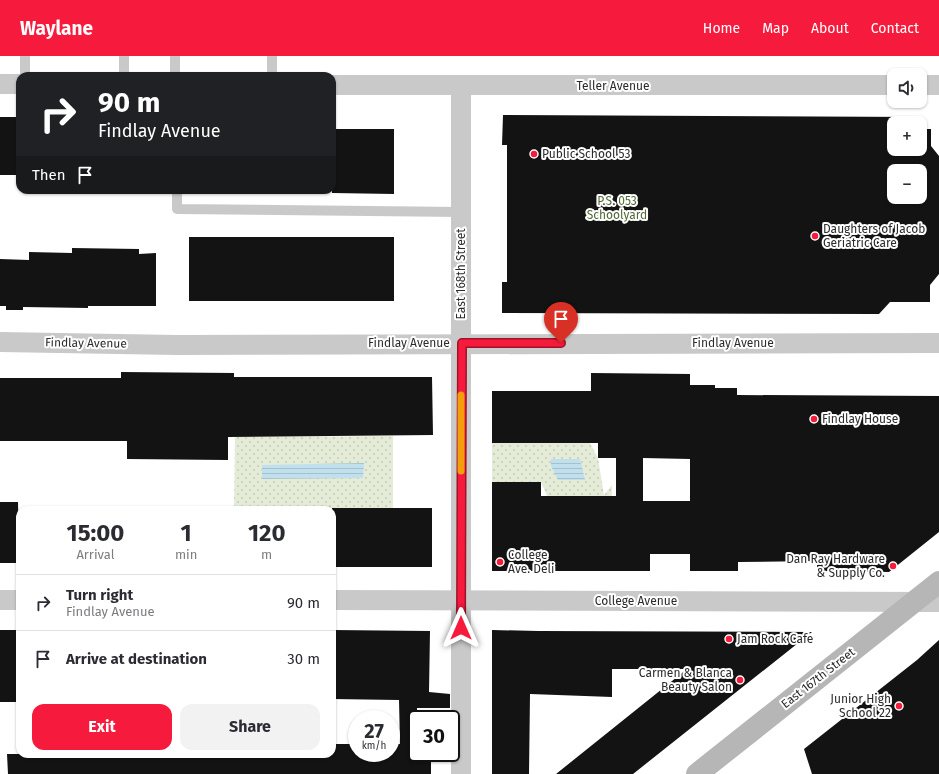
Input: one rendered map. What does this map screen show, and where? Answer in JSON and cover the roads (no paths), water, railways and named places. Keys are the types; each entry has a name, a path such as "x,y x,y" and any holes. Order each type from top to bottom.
{"street":[{"path":"0,84 16,84"},
{"name":"Teller Avenue","path":"336,85 887,86"},
{"name":"East 168th Street","path":"461,85 461,774"},
{"path":"927,86 939,86"},
{"name":"Findlay Avenue","path":"0,342 177,345 462,343 939,344"},
{"name":"East 167th Street","path":"697,774 939,582"},
{"path":"0,600 16,600"},
{"name":"College Avenue","path":"336,600 939,602"}],"lane":[{"path":"25,56 25,72"},
{"path":"124,56 124,72"},
{"path":"175,56 175,72"},
{"path":"272,56 272,72"},
{"path":"177,194 176,209 461,212"}],"water":[{"path":"551,459 580,459 585,480 558,480 551,466"},
{"path":"364,463 363,478 262,479 262,465"}],"place":[{"name":"Public School 53","path":"534,154"},
{"name":"Daughters of Jacob Geriatric Care","path":"815,236"},
{"name":"Findlay House","path":"814,419"},
{"name":"College Ave. Deli","path":"500,562"},
{"name":"Dan Ray Hardware & Supply Co.","path":"893,566"},
{"name":"Jam Rock Cafe","path":"729,639"},
{"name":"Carmen & Blanca Beauty Salon","path":"740,680"},
{"name":"Junior High School 22","path":"899,706"}],"park label":[{"name":"P.S. 053 Schoolyard","path":"617,208"}]}
